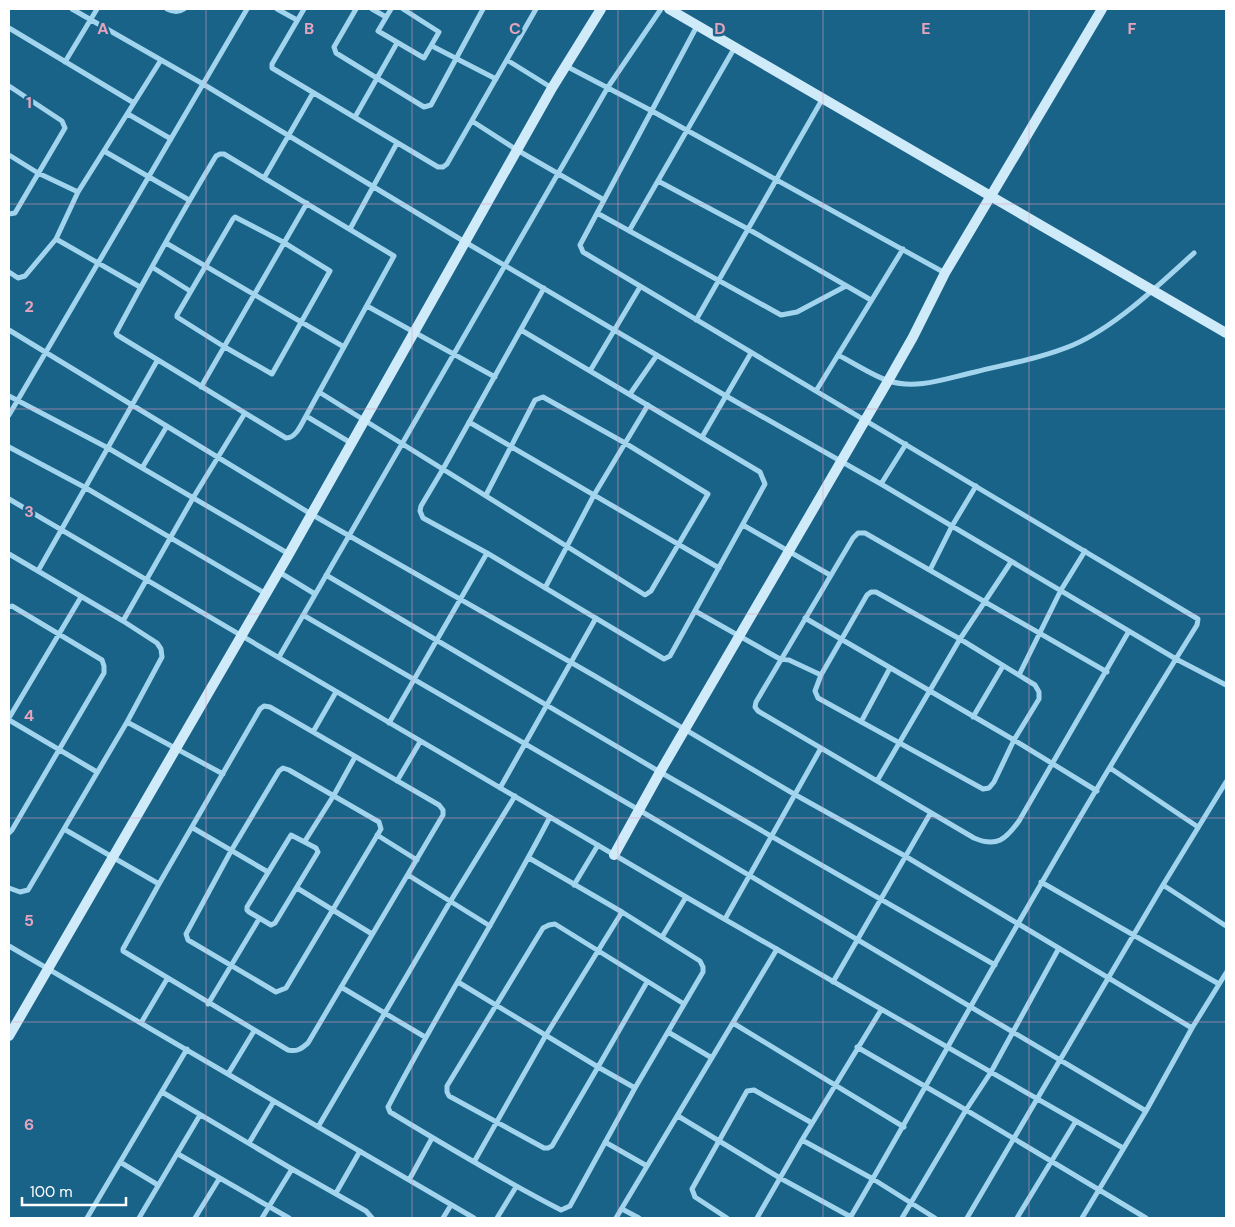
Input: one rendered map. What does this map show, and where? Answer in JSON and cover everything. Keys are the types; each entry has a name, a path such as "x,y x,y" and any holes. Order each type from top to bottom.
{"street":[{"path":"72,9 203,84 656,355 881,484 1176,659 1226,685"},
{"path":"65,62 97,9"},
{"path":"168,9 173,12 184,9"},
{"path":"9,415 247,9"},
{"path":"276,9 297,20"},
{"path":"304,9 272,64 272,68 438,167 443,167 447,164 536,9"},
{"path":"356,9 334,47 336,53 424,107 431,105 483,9"},
{"path":"372,9 386,17"},
{"path":"392,9 378,31 422,58 425,57 439,34 438,31 403,9"},
{"path":"413,15 417,9"},
{"path":"9,1036 266,594 552,88 601,9"},
{"path":"279,657 608,87 661,9"},
{"path":"669,9 1226,332"},
{"path":"614,855 660,772 888,381 913,337 945,273 1102,9"},
{"path":"678,1116 780,1178 850,1217 904,1127 1042,882 1197,625 1198,619 640,287 580,249 580,244 698,26"},
{"path":"9,29 134,104"},
{"path":"355,117 397,43"},
{"path":"432,46 496,79"},
{"path":"629,231 734,47"},
{"path":"9,272 18,278 25,276 56,239 78,192 161,60"},
{"path":"507,60 552,88"},
{"path":"565,66 652,110 945,273"},
{"path":"9,86 64,123 65,128 15,213 9,214"},
{"path":"264,178 313,93"},
{"path":"696,320 823,98"},
{"path":"128,114 171,139"},
{"path":"472,121 517,150 604,200"},
{"path":"350,229 398,143"},
{"path":"104,151 189,200"},
{"path":"224,154 394,256 306,416 293,437 289,439 157,361 116,333 189,200 216,156 224,154"},
{"path":"9,155 38,173 78,192"},
{"path":"658,181 748,229 871,300"},
{"path":"201,387 307,203"},
{"path":"597,213 781,315 797,312 846,286"},
{"path":"235,217 283,242 330,271 272,374 178,319 177,315 205,265 232,218 235,217"},
{"path":"56,239 140,287"},
{"path":"166,243 344,347"},
{"path":"816,391 903,249"},
{"path":"838,355 888,381 908,384 928,383 1024,361 1074,345 1104,327 1153,290 1194,253"},
{"path":"152,267 190,291"},
{"path":"590,371 640,287"},
{"path":"522,330 760,472 763,477 765,484 743,525 670,656 664,659 487,553 423,518 420,511 421,506 544,288"},
{"path":"367,306 495,377"},
{"path":"9,330 311,514 570,662 794,794 905,856 1192,1028"},
{"path":"702,437 751,353"},
{"path":"630,394 656,355"},
{"path":"38,571 62,532 157,361"},
{"path":"319,392 645,595 651,591 708,494 625,443 543,397 535,400 486,495"},
{"path":"9,396 108,448 288,554"},
{"path":"545,588 594,495 648,405"},
{"path":"123,621 217,456 245,413"},
{"path":"306,416 351,444"},
{"path":"469,422 719,568"},
{"path":"142,468 167,426"},
{"path":"881,484 906,444"},
{"path":"9,447 86,488 266,594"},
{"path":"930,570 952,526 976,486"},
{"path":"9,500 686,897 1123,1148"},
{"path":"743,525 830,574"},
{"path":"1107,672 865,532 858,533 853,538 830,574 756,702 755,707 758,711 930,814 979,840 998,842 1019,821 1107,672 1129,631"},
{"path":"1019,675 1061,590 1085,551"},
{"path":"389,723 459,598 487,553"},
{"path":"9,554 157,643 161,649 162,657 127,722 28,890 20,892 9,888"},
{"path":"877,781 960,638 1010,562"},
{"path":"278,572 315,594"},
{"path":"326,576 660,772 995,965"},
{"path":"876,592 960,638 1035,685 1039,692 1039,699 1014,740 994,782 989,788 983,789 816,695 815,691 821,675 867,595 876,592"},
{"path":"80,597 9,719 97,772"},
{"path":"9,607 12,606 102,660 104,666 104,673 9,833"},
{"path":"695,612 780,660 789,660 821,675"},
{"path":"303,615 859,939 1146,1111"},
{"path":"500,788 596,618"},
{"path":"805,618 1054,763 1097,791"},
{"path":"973,717 1003,666"},
{"path":"861,722 890,668"},
{"path":"313,732 336,692"},
{"path":"264,706 270,707 313,732 439,805 444,815 308,1043 298,1051 288,1050 254,1031 123,952 123,949 260,710 264,706"},
{"path":"127,722 223,774"},
{"path":"397,781 420,742"},
{"path":"725,919 821,748"},
{"path":"305,841 334,795 355,756"},
{"path":"283,768 379,822 381,829 377,836 286,988 282,991 276,992 188,940 186,934 231,851 279,771 283,768"},
{"path":"1110,768 1198,827"},
{"path":"968,1218 1108,978 1226,782"},
{"path":"318,1127 450,902 515,796"},
{"path":"833,982 930,814"},
{"path":"529,858 622,912 700,961 703,967 703,972 568,1208 561,1210 432,1138 390,1112 388,1107 424,1037 458,982 529,858 550,817"},
{"path":"193,828 268,872"},
{"path":"64,830 159,884"},
{"path":"292,835 305,841 316,848 318,852 273,925 259,919 247,910 268,872 289,836 292,835"},
{"path":"377,836 417,860"},
{"path":"574,885 598,845"},
{"path":"408,876 490,926"},
{"path":"1042,882 1219,984"},
{"path":"1163,886 1226,926"},
{"path":"297,888 372,934"},
{"path":"662,938 686,897"},
{"path":"474,1162 546,1035 622,912"},
{"path":"208,1004 259,919"},
{"path":"647,982 552,1146 544,1148 495,1122 450,1096 447,1092 447,1086 496,1004 543,928 549,925 555,924 684,1004"},
{"path":"9,946 474,1218"},
{"path":"902,1218 966,1110 991,1072 1059,948"},
{"path":"616,1218 777,949"},
{"path":"1082,1218 1226,973"},
{"path":"141,1022 167,979"},
{"path":"458,982 635,1088"},
{"path":"341,987 424,1037"},
{"path":"757,1218 857,1047 881,1010"},
{"path":"733,1023 904,1127"},
{"path":"228,1074 254,1031"},
{"path":"668,1032 712,1058"},
{"path":"857,1047 1098,1189 1136,1216 1146,1218"},
{"path":"87,1218 187,1050"},
{"path":"727,1218 694,1197 692,1189 747,1091 749,1089 754,1090 812,1123"},
{"path":"162,1092 336,1193 366,1211 372,1218"},
{"path":"249,1143 274,1100"},
{"path":"140,1218 200,1115"},
{"path":"1017,1218 1076,1121"},
{"path":"409,1180 432,1138"},
{"path":"802,1140 873,1179 935,1218"},
{"path":"605,1142 647,1166"},
{"path":"336,1193 360,1151"},
{"path":"178,1154 289,1218"},
{"path":"120,1162 158,1185"},
{"path":"262,1218 292,1169"},
{"path":"195,1218 219,1179"},
{"path":"497,1218 516,1186"},
{"path":"443,1218 451,1205"},
{"path":"622,1208 639,1218"}]}
